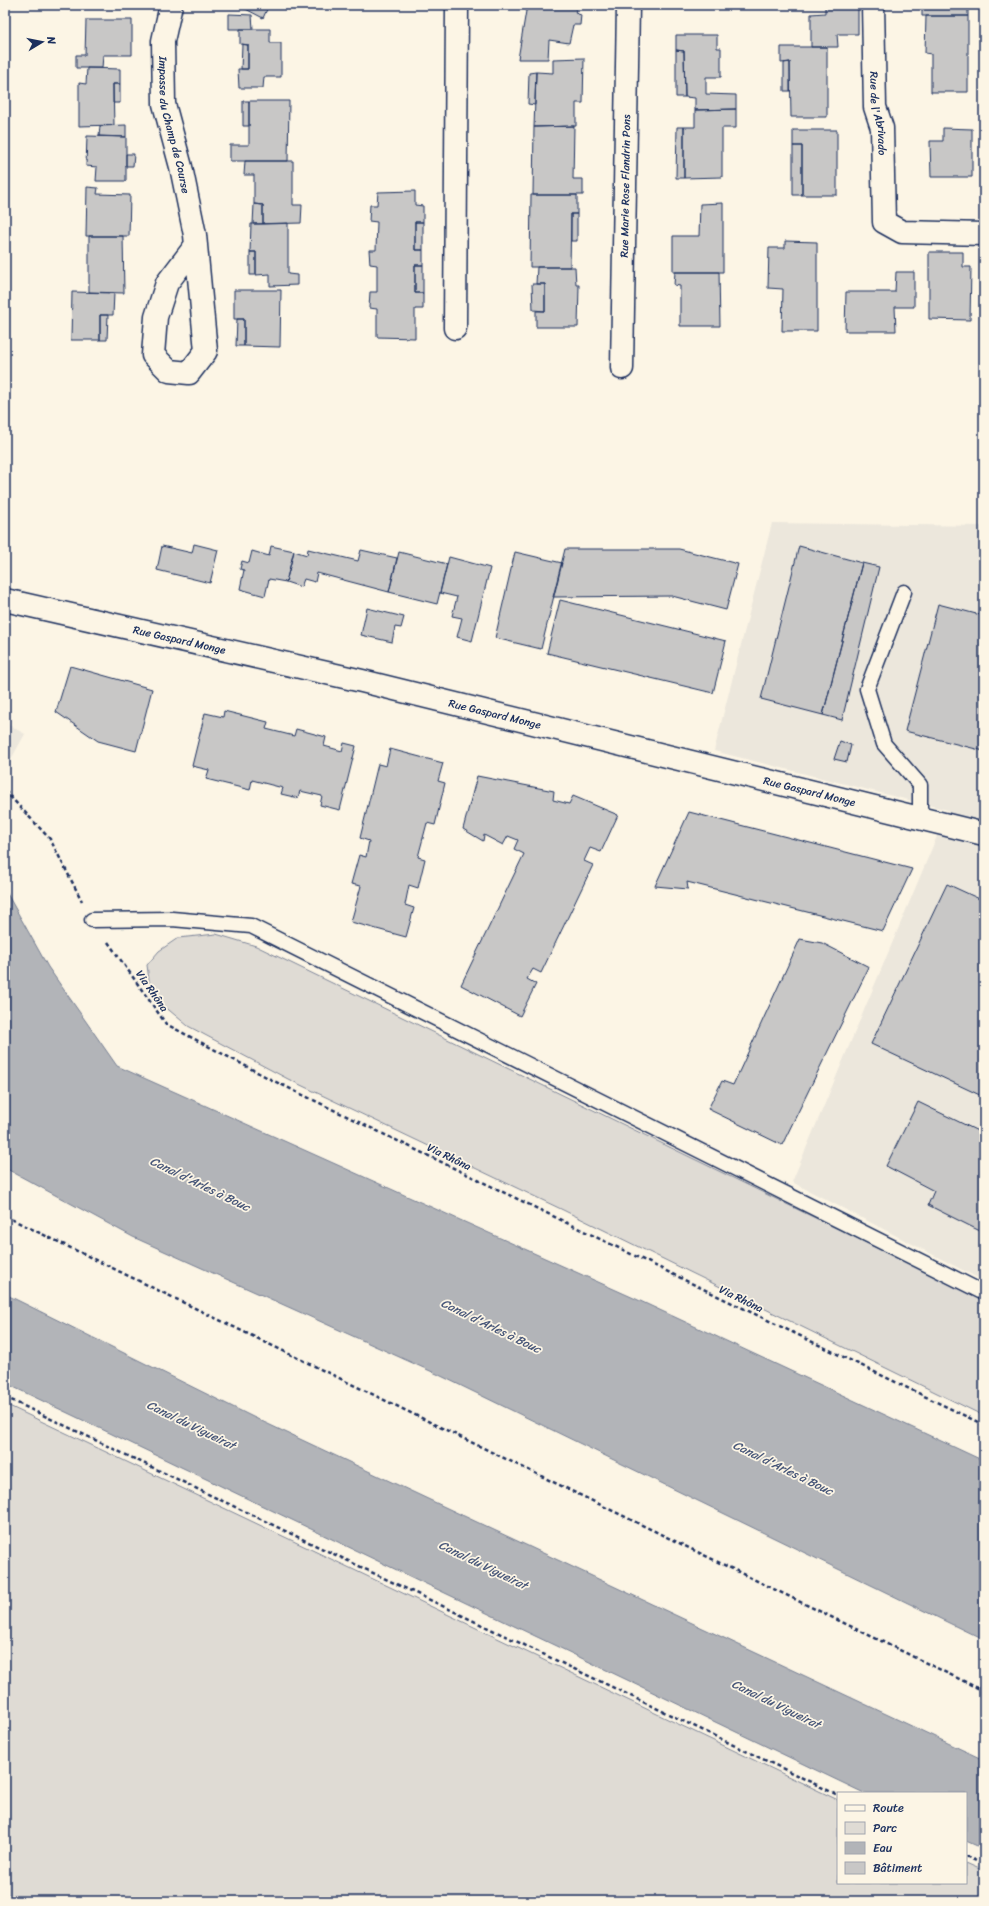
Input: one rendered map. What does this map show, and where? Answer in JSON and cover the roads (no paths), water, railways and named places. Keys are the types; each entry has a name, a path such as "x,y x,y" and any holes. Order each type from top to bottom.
{"street":[{"name":"Impasse du Champ de Course","path":"171,5 163,41 164,104 181,166 196,245 206,351 189,373 169,371 153,355 156,318 167,283 196,245"},
{"path":"455,328 457,5"},
{"name":"Rue Marie Rose Flandrin Pons","path":"622,368 628,5"},
{"name":"Rue de l'Abrivado","path":"873,5 875,107 882,128 884,222 902,232 984,234"},
{"name":"Rue Gaspard Monge","path":"5,600 362,681 984,834"}],"lane":[{"path":"904,592 867,689 884,744 920,785 920,819"},
{"path":"92,920 172,919 251,926 984,1293"}],"water":[{"name":"Canal d'Arles à Bouc","path":"5,890 48,967 117,1066 636,1299 984,1461 984,1640 437,1374 133,1237 5,1168"},
{"name":"Canal du Vigueirat","path":"5,1294 253,1417 984,1760 984,1849 967,1841 967,1792 862,1792 5,1383"}]}
